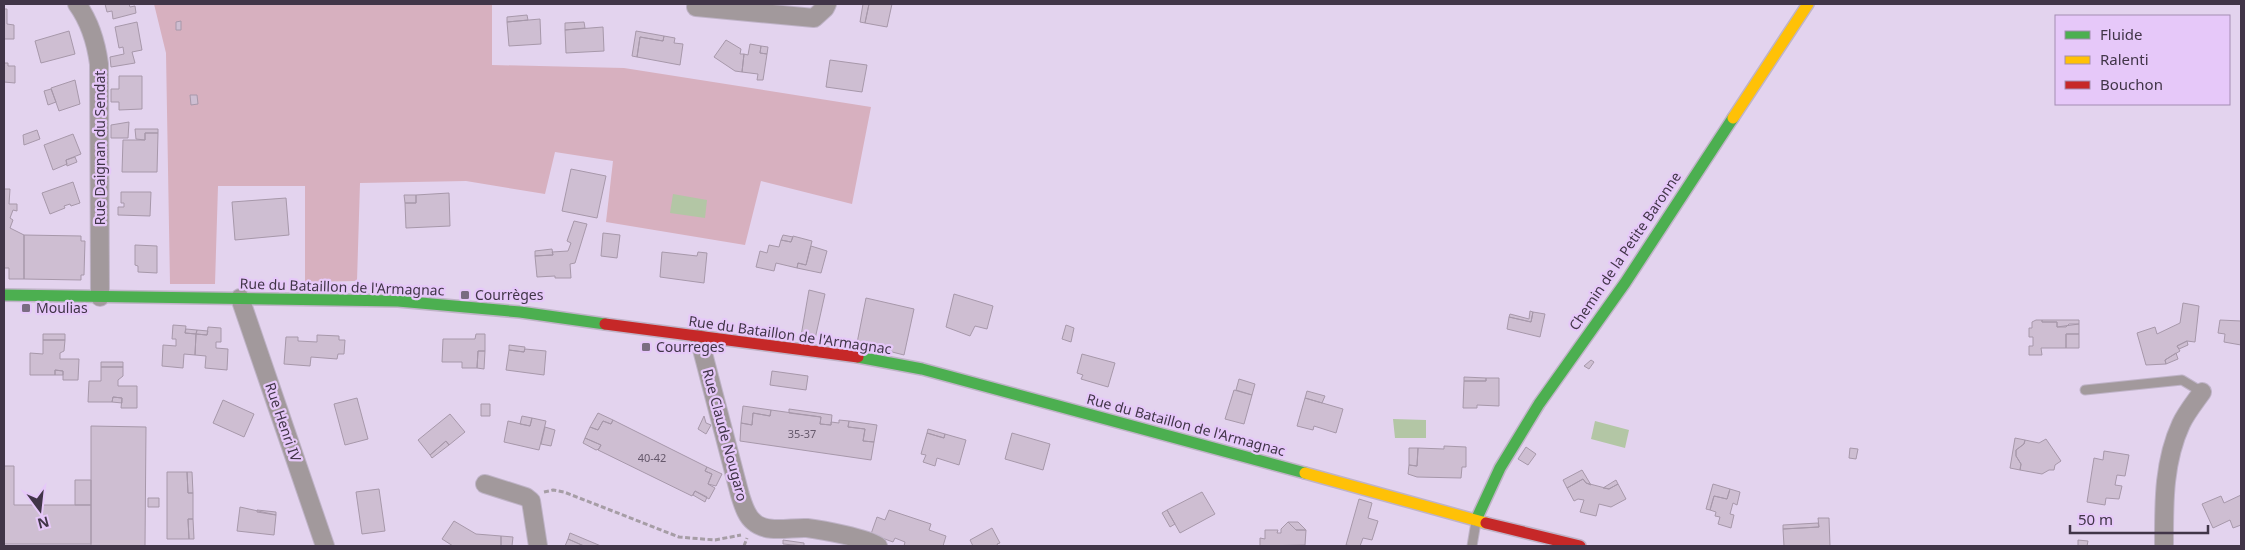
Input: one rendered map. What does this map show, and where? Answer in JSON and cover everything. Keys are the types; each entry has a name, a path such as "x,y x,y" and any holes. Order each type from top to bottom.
{"street":[{"name":"Rue Daignan du Sendat","path":"77,4 86,16 96,43 99,64 100,296"},
{"path":"697,4 696,7 814,18 826,8 826,4"},
{"name":"Chemin de la Petite Baronne","path":"1476,520 1500,468 1539,404 1625,283 1808,4"},
{"name":"Rue du Bataillon de l'Armagnac","path":"4,295 398,301 520,312 699,338 829,352 922,369 1476,520 1580,546"},
{"name":"Rue Henri IV","path":"240,298 325,546"},
{"name":"Rue Claude Nougaro","path":"699,338 744,509 753,522 764,528 806,528 830,532 878,546"},
{"path":"2164,546 2164,496 2170,461 2181,424 2202,392"},
{"path":"485,484 526,496 531,501 538,546"}],"lane":[{"path":"2085,390 2182,380 2202,392"},
{"path":"1472,546 1476,520"}],"path":[{"path":"531,501 543,492 553,490 564,492 679,537 715,540 749,533"}],"shaded area":[{"path":"154,4 492,4 492,65 624,68 871,107 852,204 761,181 745,245 606,222 613,161 555,152 545,194 466,181 360,183 357,281 305,282 305,186 218,186 215,284 170,284 166,53"},
{"path":"673,194 707,200 705,218 670,213"},
{"path":"1393,419 1426,420 1426,438 1395,438"},
{"path":"1595,421 1629,430 1625,448 1591,439"}],"building":[{"path":"105,4 129,4 130,7 135,6 136,13 113,19 112,11 107,12"},
{"path":"863,4 869,4 865,23 860,22"},
{"path":"869,4 892,4 887,27 865,23"},
{"path":"4,9 7,9 7,24 14,25 14,39 4,39"},
{"path":"527,15 528,20 507,22 507,17"},
{"path":"540,19 541,44 509,46 507,22"},
{"path":"181,21 181,30 176,30 176,22"},
{"path":"137,22 142,50 132,52 135,63 111,67 110,57 124,54 123,47 119,48 115,27"},
{"path":"584,22 585,28 565,30 565,23"},
{"path":"603,27 604,51 566,53 565,30"},
{"path":"69,31 75,54 41,63 35,41"},
{"path":"636,31 664,36 663,41 640,37 637,57 632,56"},
{"path":"664,36 675,38 674,43 683,44 680,65 637,57 640,37 663,41"},
{"path":"726,40 741,49 740,54 744,54 742,72 735,71 714,57"},
{"path":"750,44 761,46 760,53 767,54 763,80 757,80 758,74 742,72 744,54 748,55"},
{"path":"761,46 768,47 767,54 760,53"},
{"path":"830,60 867,65 862,92 826,87"},
{"path":"4,63 8,63 8,66 15,66 15,83 4,82"},
{"path":"119,76 142,76 142,109 119,110 119,102 111,102 111,89 119,89"},
{"path":"75,80 80,104 59,111 51,88"},
{"path":"51,89 56,102 48,105 44,91"},
{"path":"190,95 197,95 198,104 191,105"},
{"path":"129,122 128,138 111,138 111,125"},
{"path":"135,129 158,129 158,133 145,133 145,140 136,139"},
{"path":"37,130 40,139 24,145 23,135"},
{"path":"145,133 158,133 157,172 122,172 123,140 145,140"},
{"path":"73,134 81,154 66,160 67,164 53,170 44,145"},
{"path":"75,157 77,162 67,166 66,160"},
{"path":"571,169 606,176 597,218 562,211"},
{"path":"73,182 80,203 64,206 65,208 50,214 42,193"},
{"path":"4,189 10,189 9,204 17,204 17,211 13,210 10,218 13,220 10,228 24,235 24,279 9,279 9,268 4,268"},
{"path":"121,192 151,192 150,216 118,215 118,207 124,207 124,203 121,203"},
{"path":"449,193 450,226 406,228 405,203 416,203 416,195"},
{"path":"404,195 416,195 416,203 405,203"},
{"path":"286,198 289,235 235,240 232,202"},
{"path":"574,221 587,224 575,263 570,264 571,278 555,278 555,276 537,277 535,256 553,255 552,252 568,251 571,243 567,241"},
{"path":"603,233 620,235 617,258 601,256"},
{"path":"24,235 81,236 81,241 85,241 84,275 81,275 81,280 24,279"},
{"path":"783,235 793,237 791,242 781,240"},
{"path":"793,236 812,241 806,265 798,263 797,268 776,263 774,271 756,267 760,251 767,253 769,245 779,247 781,240 791,242"},
{"path":"135,245 157,246 157,273 138,272 138,266 135,265"},
{"path":"811,246 827,251 821,273 797,268 798,263 806,265"},
{"path":"552,249 553,255 535,256 535,251"},
{"path":"662,252 697,256 698,252 707,253 704,283 660,277"},
{"path":"809,290 825,294 815,339 801,336"},
{"path":"954,294 993,306 987,329 975,326 970,336 946,327"},
{"path":"866,298 914,309 904,355 857,343"},
{"path":"2183,303 2199,306 2195,342 2187,341 2177,346 2180,351 2165,360 2166,364 2146,365 2137,333 2155,327 2157,334 2180,323"},
{"path":"1530,311 1533,312 1531,322 1509,317 1510,314 1529,319"},
{"path":"1533,312 1545,314 1540,337 1507,329 1509,317 1531,322"},
{"path":"2036,320 2057,322 2057,327 2079,324 2079,334 2066,334 2066,348 2041,348 2042,355 2029,355 2029,346 2033,346 2033,337 2029,337 2029,328 2032,328 2032,322"},
{"path":"2042,320 2079,320 2079,324 2057,327 2057,322 2042,322"},
{"path":"2220,320 2241,321 2241,345 2224,342 2225,334 2218,333"},
{"path":"173,325 186,326 185,333 196,334 195,355 184,354 183,368 162,366 163,345 176,346 176,339 172,339"},
{"path":"1066,325 1074,328 1071,342 1062,339"},
{"path":"208,327 221,328 221,342 216,342 216,348 228,349 227,370 205,368 206,356 195,355 196,334 207,335"},
{"path":"186,329 197,330 196,334 185,333"},
{"path":"197,330 208,331 207,335 196,334"},
{"path":"43,334 65,334 65,340 43,340"},
{"path":"476,334 485,334 485,351 478,351 477,368 462,368 462,362 442,362 443,339 475,339"},
{"path":"2066,334 2079,334 2079,348 2066,348"},
{"path":"317,335 339,336 339,340 345,340 344,354 338,354 337,359 311,357 310,366 284,364 286,337 298,337 298,341 317,342"},
{"path":"43,340 65,340 64,351 60,353 60,359 79,359 78,380 63,380 63,371 55,370 55,375 30,375 30,353 43,354"},
{"path":"2187,341 2188,345 2179,349 2177,346"},
{"path":"509,345 525,347 524,352 509,350"},
{"path":"525,349 546,351 544,375 506,370 509,350 524,352"},
{"path":"478,351 485,351 484,369 477,368"},
{"path":"2176,353 2178,359 2166,364 2165,360"},
{"path":"1082,354 1115,363 1108,387 1081,379 1083,375 1077,373"},
{"path":"1591,360 1594,362 1589,369 1584,366"},
{"path":"101,362 123,362 123,367 101,367"},
{"path":"101,367 123,367 123,376 118,380 118,386 137,386 137,408 121,408 122,398 113,397 112,402 88,402 89,381 101,381"},
{"path":"55,370 63,371 63,375 55,375"},
{"path":"772,371 808,376 806,390 770,385"},
{"path":"1464,377 1486,378 1486,381 1464,381"},
{"path":"1486,378 1499,378 1499,406 1477,405 1477,408 1463,408 1464,381 1486,381"},
{"path":"1239,379 1255,384 1252,395 1236,390"},
{"path":"1234,390 1252,395 1244,424 1225,419"},
{"path":"1307,391 1325,396 1322,403 1305,398"},
{"path":"113,397 122,398 122,403 112,402"},
{"path":"357,398 368,439 345,445 334,404"},
{"path":"1305,398 1343,409 1336,433 1314,426 1313,430 1297,426"},
{"path":"223,400 254,414 244,437 213,423"},
{"path":"481,404 490,404 490,416 481,416"},
{"path":"743,406 771,410 770,416 753,413 752,425 741,423"},
{"path":"789,409 832,415 831,425 820,424 821,417 789,413"},
{"path":"771,410 821,417 820,424 831,425 831,422 839,423 839,420 849,421 848,427 865,429 863,441 874,442 871,460 740,441 741,423 752,425 753,413 770,416"},
{"path":"598,413 613,420 611,424 603,421 598,430 590,427"},
{"path":"450,414 465,432 449,445 446,441 430,455 418,440"},
{"path":"522,416 532,418 530,426 520,424"},
{"path":"704,416 706,423 711,425 706,434 698,429"},
{"path":"532,418 546,421 539,450 504,442 508,421 530,426"},
{"path":"613,420 707,467 705,471 712,474 708,484 715,488 709,499 695,491 692,496 598,450 601,445 585,438 590,427 598,430 603,421 611,424"},
{"path":"849,421 877,425 874,442 863,441 865,429 848,427"},
{"path":"91,426 146,427 145,546 91,546"},
{"path":"545,427 555,430 551,446 541,444"},
{"path":"928,429 945,434 944,438 927,433"},
{"path":"927,433 944,438 945,434 966,440 959,465 937,458 935,466 923,462 926,455 921,454"},
{"path":"1012,433 1050,444 1043,470 1005,459"},
{"path":"585,438 601,445 599,449 596,450 583,443"},
{"path":"2015,438 2025,440 2024,444 2016,450 2016,456 2021,464 2020,470 2010,468"},
{"path":"2046,439 2061,461 2055,465 2054,470 2049,470 2042,474 2020,470 2021,464 2016,456 2016,450 2024,444 2025,440 2039,443"},
{"path":"446,441 449,445 432,458 430,455"},
{"path":"1444,446 1466,447 1466,467 1462,467 1461,478 1417,477 1408,474 1409,465 1417,466 1418,448 1444,449"},
{"path":"1526,447 1536,454 1528,465 1518,459"},
{"path":"1409,448 1418,448 1417,466 1409,465"},
{"path":"1850,448 1858,449 1856,459 1849,458"},
{"path":"2104,451 2129,455 2125,476 2117,475 2115,485 2122,486 2119,499 2106,498 2105,505 2087,502 2094,458 2103,460"},
{"path":"4,466 14,466 14,505 91,505 91,544 4,544"},
{"path":"707,467 722,474 716,486 708,484 712,474 705,471"},
{"path":"1582,470 1591,485 1583,479 1567,488 1563,480"},
{"path":"167,472 187,472 188,493 193,493 193,519 188,519 189,539 167,539"},
{"path":"187,472 192,472 193,493 188,493"},
{"path":"1583,479 1586,483 1609,489 1618,484 1626,499 1611,507 1599,504 1596,516 1580,512 1584,500 1578,499 1574,501 1567,488"},
{"path":"75,480 91,480 91,505 75,505"},
{"path":"1616,480 1618,484 1609,489 1603,488"},
{"path":"1713,484 1730,489 1727,499 1714,496 1710,510 1706,509"},
{"path":"379,489 385,531 362,534 356,492"},
{"path":"1730,489 1740,492 1737,505 1733,503 1730,514 1734,515 1731,528 1718,524 1720,517 1715,516 1716,512 1710,510 1714,496 1727,499"},
{"path":"695,491 707,497 705,502 693,495"},
{"path":"1202,492 1215,514 1180,533 1167,510"},
{"path":"2241,495 2241,525 2233,528 2230,520 2213,528 2202,504 2221,496 2224,503"},
{"path":"148,498 159,498 159,507 148,507"},
{"path":"1359,499 1372,503 1368,518 1378,521 1372,540 1363,538 1360,546 1346,545"},
{"path":"240,507 276,515 274,535 237,531"},
{"path":"257,510 276,512 276,515 257,512"},
{"path":"889,510 931,524 929,530 946,536 943,546 904,546 905,542 895,538 893,542 871,534 877,517 885,520"},
{"path":"1167,510 1175,524 1170,527 1162,513"},
{"path":"1818,518 1829,518 1830,546 1784,546 1783,529 1819,527"},
{"path":"188,519 193,519 194,539 189,539"},
{"path":"454,521 476,534 501,536 501,546 453,546 442,539"},
{"path":"1288,522 1296,530 1306,530 1305,545 1260,546 1260,538 1265,539 1265,530 1278,530 1277,533 1281,533 1281,529"},
{"path":"1288,522 1298,522 1306,530 1296,530"},
{"path":"1818,523 1819,527 1783,529 1783,525"},
{"path":"992,528 1000,543 997,544 998,546 973,546 970,540"},
{"path":"570,533 601,546 584,546 568,539"},
{"path":"501,536 513,537 512,546 501,546"},
{"path":"568,539 584,546 565,546"},
{"path":"783,540 804,543 804,546 783,544"},
{"path":"2078,540 2088,541 2087,546 2078,546"}],"traffic: fast":[{"path":"1476,520 1500,468 1539,404 1625,283 1733,118"},
{"path":"4,295 398,301 520,312 605,324"},
{"path":"858,357 922,369 1305,473"}],"traffic: slow":[{"path":"1733,118 1808,4"},
{"path":"1305,473 1486,523"}],"traffic: jam":[{"path":"605,324 858,357"},
{"path":"1486,523 1580,546"}],"place":[{"name":"Courrèges","path":"465,295"},
{"name":"Moulias","path":"26,308"},
{"name":"Courreges","path":"646,347"}]}
